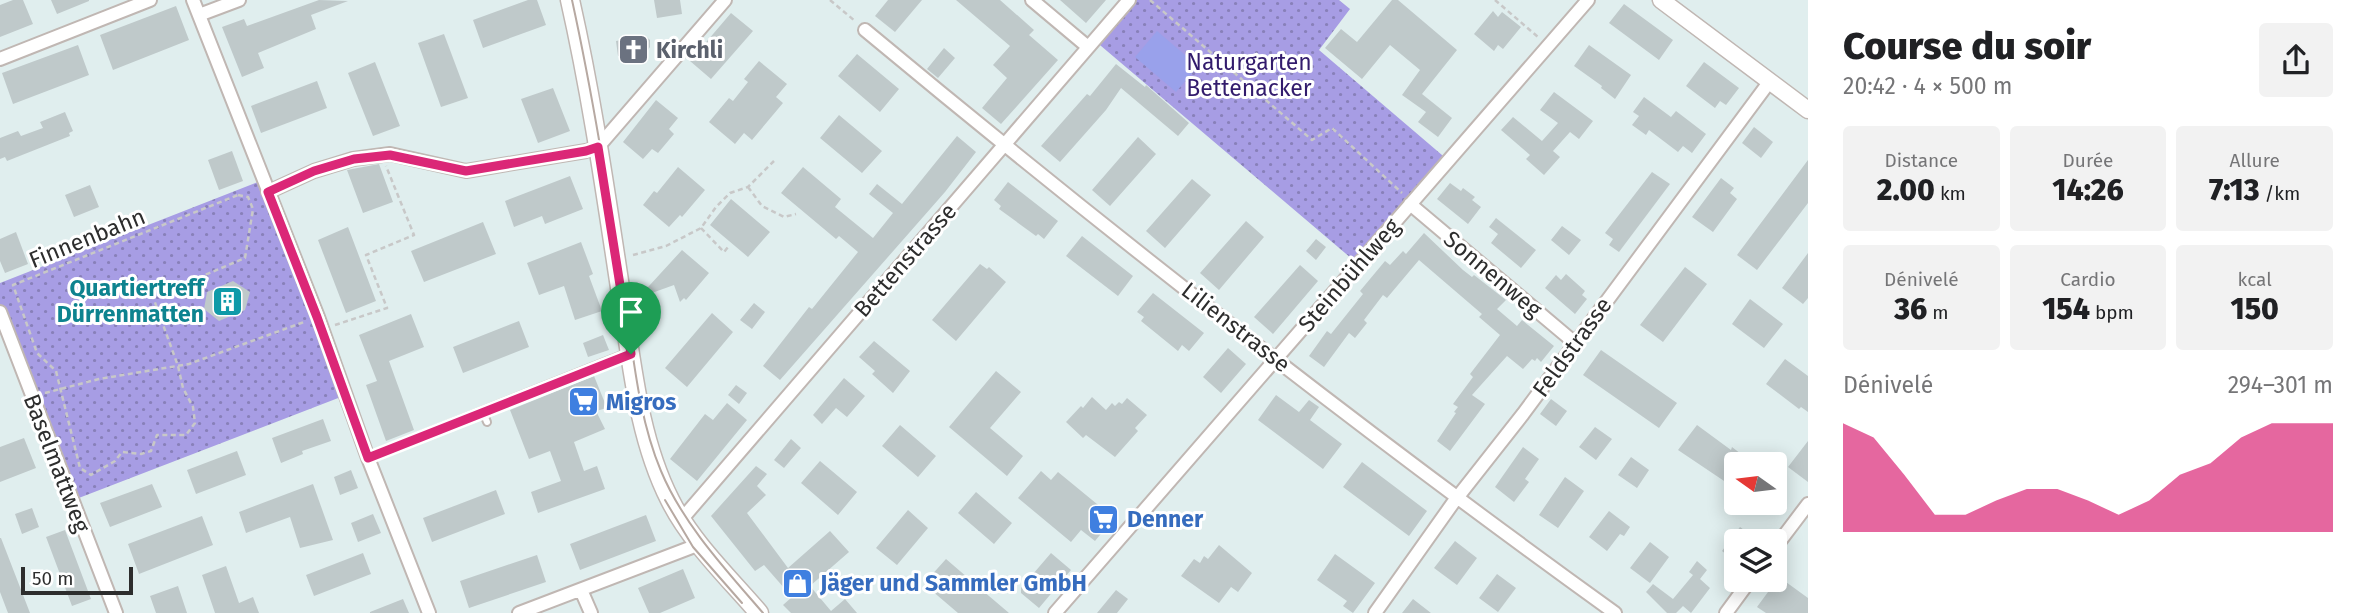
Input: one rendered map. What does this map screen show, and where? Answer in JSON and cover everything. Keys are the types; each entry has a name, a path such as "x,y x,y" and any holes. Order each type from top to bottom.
{"main road":[{"path":"570,0 648,443 658,473 681,520 759,613"}],"street":[{"path":"0,59 150,0"},
{"path":"193,0 429,613"},
{"path":"199,15 239,0"},
{"path":"268,192 314,171 354,159 390,155 466,171 598,147 725,0"},
{"path":"1032,0 1088,47"},
{"name":"Bettenstrasse","path":"681,520 1129,0"},
{"name":"Steinbühlweg","path":"1055,613 1588,0"},
{"path":"1661,0 1808,110"},
{"name":"Lilienstrasse","path":"865,30 1004,145 1276,359 1457,499 1615,613"},
{"name":"Feldstrasse","path":"1375,613 1457,499 1770,81"},
{"name":"Sonnenweg","path":"1411,203 1575,343"},
{"name":"Baselmattweg","path":"0,312 111,612"},
{"path":"368,458 485,417 631,354"},
{"path":"1787,532 1808,505"},
{"path":"519,613 700,544"},
{"path":"581,590 591,613"},
{"path":"1726,613 1741,592"}],"path":[{"path":"830,0 865,30"},
{"path":"1150,0 1312,140 1332,128 1411,203"},
{"path":"1495,0 1549,46"},
{"path":"322,330 387,308 366,255 414,235 382,156"},
{"path":"616,260 666,246 701,228 716,207 730,194 748,187 774,161"},
{"path":"748,187 762,206 784,217 796,214"},
{"name":"Finnenbahn","path":"238,195 247,197 253,209 245,258 153,297 178,366 183,388 193,407 195,424 186,435 157,435 151,451 141,454 122,452 115,461 91,475 80,468 56,371 37,354 13,285 238,195"},
{"path":"701,228 724,252 728,247"},
{"path":"32,396 99,379 189,364 317,317"}],"green space":[{"name":"Naturgarten Bettenacker","path":"1129,0 1339,0 1350,9 1319,50 1449,161 1358,264 1094,40"},
{"path":"263,180 346,395 71,501 0,312 0,283"}],"shaded area":[{"path":"1157,31 1198,66 1176,92 1135,57"}],"building":[{"path":"13,0 23,0 33,24 0,37 0,5"},
{"path":"51,0 89,0 89,1 57,14"},
{"path":"319,0 348,1 311,15 316,29 258,53 264,68 242,77 222,27 244,19 247,26"},
{"path":"528,0 537,0 546,25 483,48 473,20"},
{"path":"654,0 680,0 682,14 657,18"},
{"path":"888,0 922,0 895,32 875,16"},
{"path":"956,0 1000,0 1034,30 1029,35 1058,60 1001,124 982,108 1007,78 993,65 1010,46"},
{"path":"1060,0 1106,0 1086,23"},
{"path":"1392,0 1398,0 1457,50 1422,94 1452,118 1438,137 1418,122 1426,112 1402,95 1420,70 1390,45 1362,79 1325,48 1341,29 1357,42"},
{"path":"1624,4 1673,40 1659,60 1609,23"},
{"path":"176,6 189,40 113,70 100,35"},
{"path":"1493,11 1498,17 1502,12 1521,27 1503,49 1498,45 1494,51 1474,34"},
{"path":"731,13 753,31 711,79 690,61"},
{"path":"444,34 468,98 441,107 418,43"},
{"name":"Kirchli","path":"645,36 650,40 647,52 618,56 616,41"},
{"path":"78,45 89,75 13,104 2,73"},
{"path":"1589,45 1631,75 1615,99 1574,66"},
{"path":"944,48 955,58 938,78 927,69"},
{"path":"857,54 899,89 880,112 838,76"},
{"path":"759,61 787,84 776,97 783,103 752,140 744,133 735,144 709,122 729,98 733,101 748,82 744,79"},
{"path":"375,62 400,126 373,136 348,73"},
{"path":"1704,62 1739,88 1726,105 1720,101 1715,108 1686,86"},
{"path":"1116,64 1145,87 1146,85 1189,123 1178,136 1121,88 1106,110 1060,162 1041,146 1087,94 1090,96"},
{"path":"317,81 327,108 261,133 251,106"},
{"path":"553,88 570,131 538,143 521,99"},
{"path":"1554,92 1593,121 1579,139 1570,132 1553,151 1560,157 1544,175 1526,159 1530,155 1501,130 1513,117 1542,141 1558,123 1540,110"},
{"path":"1644,97 1671,117 1676,111 1706,134 1692,153 1683,146 1678,152 1649,130 1646,135 1632,125 1639,116 1633,112"},
{"path":"656,100 678,118 669,129 674,134 658,153 652,149 643,159 623,142"},
{"path":"65,112 73,131 69,133 70,136 7,161 5,157 0,159 0,138 18,131 21,136 43,128 40,122"},
{"path":"839,115 882,151 862,173 820,138"},
{"path":"1754,127 1773,142 1761,158 1742,143"},
{"path":"957,136 976,152 945,192 780,380 763,366 809,307 812,309 858,252 839,236 836,239 781,193 803,167 841,199 835,207 873,238 893,213 869,194 877,184 902,204"},
{"path":"1138,137 1156,154 1110,206 1092,190"},
{"path":"232,151 243,181 219,190 208,160"},
{"path":"1808,160 1808,203 1757,270 1737,255"},
{"path":"379,164 393,202 363,213 347,170"},
{"path":"678,167 705,190 682,217 680,215 669,227 643,205 654,191 657,193"},
{"path":"1652,172 1670,184 1619,252 1609,245 1613,239 1605,233"},
{"path":"570,176 583,209 545,224 542,216 514,227 505,201"},
{"path":"1721,178 1734,188 1730,193 1737,199 1713,232 1692,217"},
{"path":"1192,179 1211,195 1165,248 1146,231"},
{"path":"1008,182 1058,221 1044,239 999,209 1001,206 994,200"},
{"path":"1450,183 1475,197 1472,200 1481,207 1468,224 1437,199"},
{"path":"90,185 99,207 74,217 65,195"},
{"path":"731,199 770,232 748,257 710,225"},
{"path":"1496,218 1536,250 1521,268 1491,243 1498,234 1489,227"},
{"path":"1246,221 1264,237 1219,290 1200,273"},
{"path":"483,222 496,254 424,282 411,251"},
{"path":"1562,226 1581,240 1569,255 1551,240"},
{"path":"348,227 376,301 346,313 318,240"},
{"path":"16,232 28,264 5,273 0,261 0,239"},
{"path":"1424,233 1463,270 1472,277 1474,275 1506,300 1497,309 1517,326 1522,320 1554,346 1541,362 1537,358 1535,361 1532,359 1523,369 1507,356 1472,395 1485,404 1450,451 1437,441 1456,413 1454,412 1458,407 1453,404 1473,377 1470,374 1500,335 1479,317 1482,314 1419,260 1387,298 1383,295 1364,320 1367,323 1355,338 1349,333 1324,367 1309,356 1327,331 1331,334 1363,294 1360,291 1385,261 1390,265 1403,251 1406,254"},
{"path":"1082,236 1133,276 1118,296 1066,256"},
{"path":"1316,239 1326,247 1316,260 1306,251"},
{"path":"581,242 593,274 589,276 602,311 575,320 564,286 539,295 527,263"},
{"path":"682,250 709,273 686,300 684,298 680,302 674,285 638,298"},
{"path":"1808,253 1808,298 1803,304 1782,288"},
{"path":"980,264 987,269 989,267 1006,282 956,341 932,320"},
{"path":"1300,265 1318,281 1273,334 1254,317"},
{"path":"1685,267 1707,284 1663,342 1640,325"},
{"path":"1566,274 1585,291 1582,295 1587,299 1575,314 1545,288 1556,275 1561,280"},
{"name":"Quartiertreff Dürrenmatten","path":"233,281 250,292 245,310 219,321 204,309 207,292"},
{"path":"1153,293 1204,333 1189,351 1182,345 1178,351 1141,321 1144,317 1137,312"},
{"path":"1750,299 1783,324 1764,348 1732,324"},
{"path":"754,303 765,312 752,329 740,320"},
{"path":"712,313 733,332 687,387 665,368"},
{"path":"411,314 424,347 389,361 414,430 386,441 366,385 377,381 359,335"},
{"path":"519,321 529,347 463,373 453,347"},
{"path":"603,335 609,350 588,357 583,343"},
{"path":"874,341 910,371 893,393 872,374 875,371 859,357"},
{"path":"1228,348 1246,364 1221,393 1203,377"},
{"path":"1601,350 1677,403 1659,428 1583,375"},
{"path":"1785,359 1808,376 1808,412 1801,407 1799,409 1766,384"},
{"path":"996,371 1021,392 990,428 1023,456 1007,476 949,427"},
{"path":"594,376 607,408 596,411 605,429 574,442 584,471 597,466 605,489 538,513 531,492 561,481 550,451 529,459 510,410"},
{"path":"844,378 865,396 847,417 836,408 822,424 813,415"},
{"path":"736,385 747,393 739,404 728,395"},
{"path":"1276,395 1299,412 1309,400 1319,407 1310,420 1342,444 1323,469 1258,420"},
{"path":"1092,397 1106,410 1112,403 1115,406 1119,402 1122,404 1127,398 1147,415 1135,428 1138,431 1115,457 1086,435 1083,438 1066,422"},
{"path":"1551,399 1567,411 1556,426 1540,414"},
{"path":"727,403 747,420 697,481 670,459 705,414 713,420"},
{"path":"323,419 331,441 302,451 303,454 281,463 272,438"},
{"path":"900,425 936,456 918,477 882,446"},
{"path":"1697,425 1731,450 1732,447 1738,452 1724,452 1724,481 1678,450"},
{"path":"1595,427 1612,439 1596,460 1579,447"},
{"path":"24,438 36,468 0,482 0,447"},
{"path":"791,439 801,448 784,468 774,460"},
{"path":"1808,441 1808,482 1788,467"},
{"path":"1523,447 1539,459 1525,479 1529,482 1514,502 1495,487"},
{"path":"237,451 246,475 196,494 187,470"},
{"path":"1631,457 1649,470 1637,488 1618,475"},
{"path":"820,461 857,492 838,515 801,483"},
{"path":"1362,462 1427,511 1409,536 1343,487"},
{"path":"756,466 767,474 757,486 766,495 747,513 788,568 830,531 849,552 810,586 831,611 845,599 857,613 791,613 783,605 792,597 764,565 755,571 711,516"},
{"path":"351,470 358,488 340,495 334,477"},
{"path":"1041,471 1051,480 1058,472 1114,518 1095,541 1081,530 1071,542 1018,498"},
{"path":"1565,477 1584,491 1558,528 1539,515"},
{"path":"152,484 162,507 110,527 100,503"},
{"path":"313,484 333,540 300,548 290,517 246,533 239,512"},
{"path":"496,490 505,514 432,542 423,518"},
{"path":"976,492 1012,523 994,544 958,513"},
{"path":"32,508 39,527 22,534 15,514"},
{"path":"908,510 928,528 897,565 876,548"},
{"path":"1609,511 1630,527 1624,536 1620,534 1607,551 1589,537"},
{"path":"373,514 381,533 358,542 351,523"},
{"path":"646,515 656,541 580,570 570,544"},
{"path":"202,516 213,545 139,574 128,544"},
{"path":"65,530 91,599 72,606 46,537"},
{"path":"0,538 30,613 8,613 0,592"},
{"path":"1455,541 1477,558 1457,585 1434,568"},
{"path":"1650,542 1669,557 1650,583 1630,568"},
{"path":"1219,545 1252,573 1238,592 1231,587 1219,603 1181,576 1194,559 1200,563 1204,556 1208,559"},
{"path":"363,553 371,574 314,596 306,575"},
{"path":"1051,553 1071,570 1039,608 1021,593 1021,588"},
{"path":"1335,554 1375,583 1353,613 1343,606 1347,601 1317,580"},
{"path":"537,555 546,582 469,608 460,581"},
{"path":"946,559 1009,613 958,613 931,590 935,586 928,579"},
{"path":"1697,561 1707,570 1700,579 1710,588 1691,613 1683,606 1676,613 1667,613 1646,592 1653,584 1673,599 1693,575 1689,572"},
{"path":"226,566 239,603 253,597 259,613 215,613 202,575"},
{"path":"683,569 695,598 660,613 649,613 638,588"},
{"path":"1497,574 1516,588 1498,612 1479,598"},
{"path":"1787,583 1808,598 1808,613 1766,613 1757,607 1768,592 1787,592"},
{"path":"178,586 187,613 156,613 150,596"},
{"path":"1116,590 1128,599 1117,613 1097,613"},
{"path":"403,599 409,613 370,613 370,612"},
{"path":"1413,599 1431,613 1402,613"}],"tram line":[{"path":"572,0 600,144 646,427 661,471 681,510 720,563 763,613"},
{"path":"665,500 693,547 742,603"}],"place":[{"name":"Kirchli","path":"633,50"},
{"name":"Quartiertreff Dürrenmatten","path":"227,301"},
{"name":"Migros","path":"583,402"},
{"name":"Denner","path":"1104,519"},
{"name":"Jäger und Sammler GmbH","path":"797,583"}],"route":[{"path":"598,147 631,354 368,458 268,192 314,171 354,159 390,155 466,171 484,170 598,147"}]}
